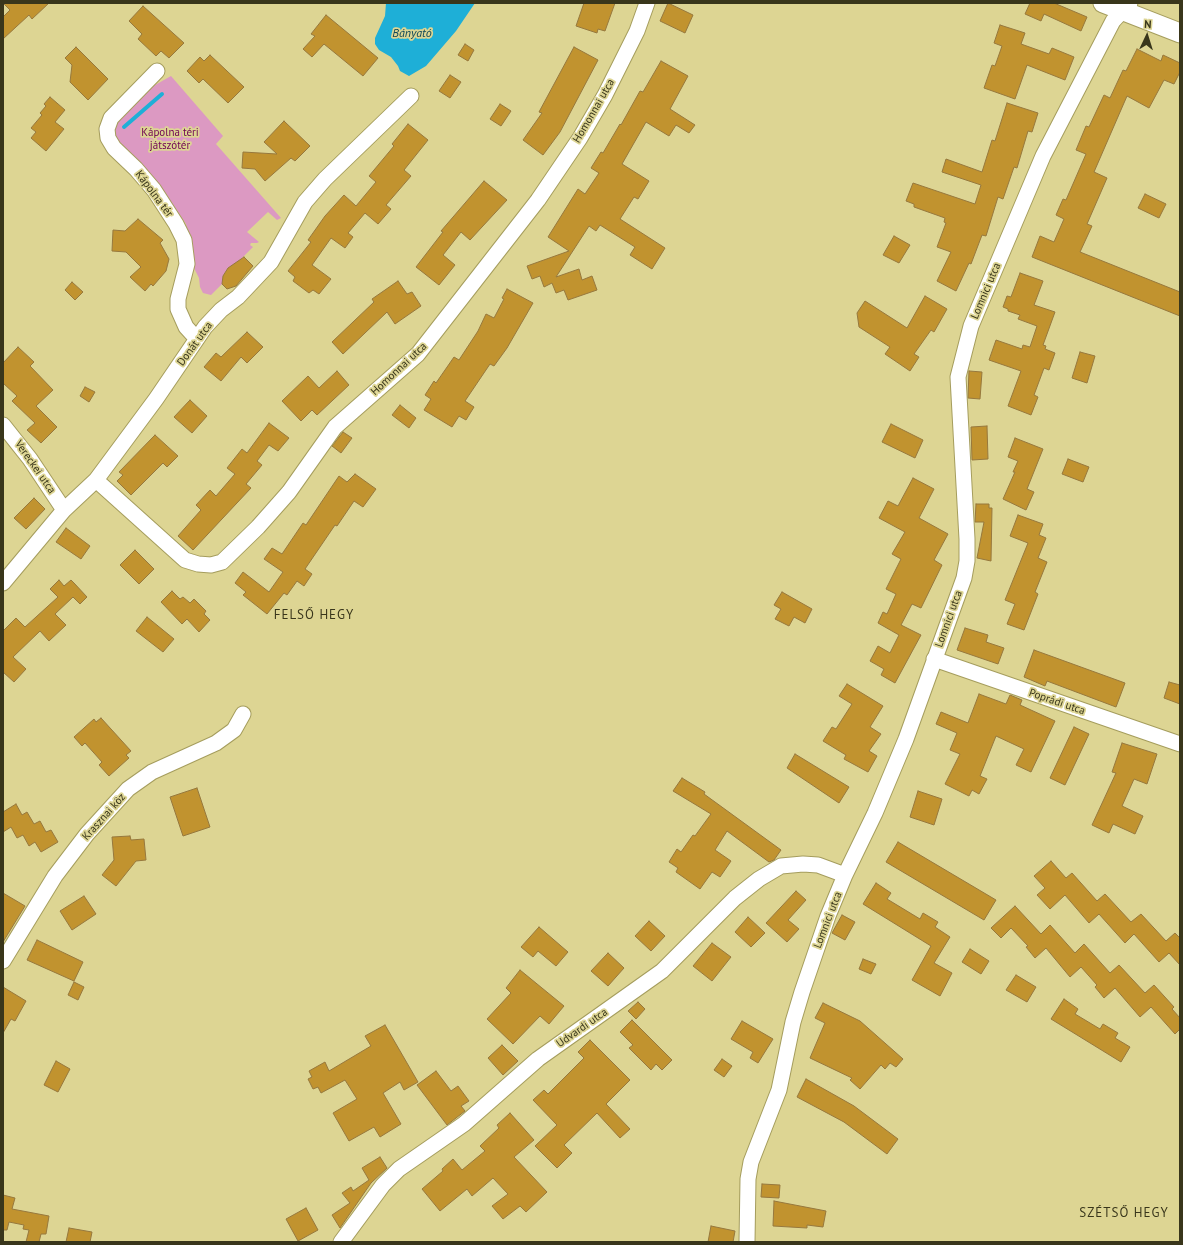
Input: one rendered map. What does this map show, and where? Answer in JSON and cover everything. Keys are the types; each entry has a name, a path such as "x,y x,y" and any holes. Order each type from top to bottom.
{"street":[{"name":"Homonnai utca","path":"96,480 185,560 198,564 211,565 222,562 258,528 289,492 335,427 418,354 538,200 580,138 605,95 637,31 647,3"},
{"path":"1103,3 1126,7 1180,33"},
{"name":"Lomnici utca","path":"747,1242 748,1179 751,1162 779,1090 793,1022 802,992 828,916 901,752 964,578 966,561 965,505 958,377 966,343 979,305 1043,156 1113,21 1126,7"},
{"name":"Kápolna tér","path":"157,72 111,118 107,128 108,138 114,148 136,169 154,190 176,224 184,240 187,264 178,299 178,309 186,328 196,338"},
{"name":"Donát utca","path":"3,583 64,510 96,480 160,393 196,338 221,310 238,297 271,262 305,202 325,179 411,96"},
{"name":"Vereckei utca","path":"3,425 30,459 64,510"},
{"name":"Poprádi utca","path":"934,659 1180,744"},
{"name":"Krasznai köz","path":"3,961 54,876 87,834 128,789 152,772 196,754 216,743 234,730 243,714"},
{"name":"Udvardi utca","path":"341,1242 383,1185 400,1170 464,1124 538,1059 662,971 735,898 759,879 781,866 803,864 818,865 845,875"}],"green space":[{"name":"Kápolna téri játszótér","path":"171,76 223,136 216,144 281,218 277,220 268,212 247,232 259,242 251,243 250,245 253,247 236,264 228,268 223,276 222,284 211,295 203,293 200,287 199,278 194,268 186,224 154,181 115,139 113,129 118,120 148,89"}],"water":[{"name":"Bányató","path":"386,3 475,3 456,31 426,66 409,76 400,71 391,57 379,50 375,44 375,38 385,16"}],"building":[{"path":"3,3 49,3 32,19 29,15 3,39 3,17 10,10"},
{"path":"584,3 615,3 605,31 598,29 597,33 576,26"},
{"path":"668,3 693,15 685,33 660,21"},
{"path":"1030,3 1054,3 1087,17 1081,31 1044,14 1041,21 1025,14"},
{"path":"143,6 184,43 169,58 161,51 156,56 138,39 142,34 129,21"},
{"path":"326,15 378,58 363,76 324,44 312,57 303,49 315,36 311,34"},
{"path":"1000,25 1025,33 1021,44 1049,54 1052,48 1074,57 1065,80 1027,65 1015,99 984,88 992,65 995,66 1002,46 994,43"},
{"path":"465,44 474,50 468,61 458,55"},
{"path":"76,47 108,79 88,100 70,82 72,65 65,58"},
{"path":"574,47 598,60 560,132 543,155 523,140 542,113 539,112"},
{"path":"1137,49 1161,61 1163,55 1180,63 1180,72 1174,84 1164,80 1149,108 1127,96 1094,172 1107,178 1087,224 1092,226 1080,252 1180,292 1180,316 1032,257 1040,236 1054,242 1064,219 1056,215 1063,199 1066,200 1086,154 1076,150 1086,126 1089,127 1104,95 1110,98 1123,70 1126,71"},
{"path":"210,55 244,87 228,103 203,79 199,83 187,71 200,57 204,61"},
{"path":"661,61 688,76 670,109 695,125 689,133 676,125 669,136 646,122 622,164 649,181 638,199 634,197 620,219 665,248 652,269 630,255 635,247 600,225 596,231 589,226 556,277 579,269 582,280 592,276 597,290 568,300 564,290 556,293 552,283 544,287 540,276 532,279 527,266 569,251 548,237 578,189 585,194 599,173 591,168 601,152 603,153 620,124 621,125 640,91 643,92"},
{"path":"450,75 461,82 450,98 439,91"},
{"path":"50,97 65,110 55,122 64,129 46,151 31,138 36,132 31,128 42,115 40,113 46,106 44,104"},
{"path":"1007,103 1038,113 1032,132 1028,131 1017,168 1014,167 1003,199 998,197 986,236 982,235 971,264 969,263 956,291 937,281 951,252 937,247 946,223 944,222 945,218 914,207 914,204 906,201 913,183 975,204 981,185 942,172 946,159 982,172 992,140 995,141"},
{"path":"500,104 511,111 501,126 490,119"},
{"path":"284,121 310,146 295,161 291,158 265,181 255,169 242,168 243,152 277,154 264,142"},
{"path":"408,124 428,140 404,170 411,176 386,205 391,209 378,224 365,213 348,233 353,237 345,248 331,238 312,265 331,279 319,294 313,290 309,293 293,281 295,277 288,271 311,242 308,240 325,216 344,195 356,206 376,182 369,176 394,146 392,144"},
{"path":"484,181 507,200 470,240 461,232 443,255 455,265 439,285 416,267 443,232 441,231"},
{"path":"1145,194 1166,204 1159,218 1138,208"},
{"path":"138,219 163,240 160,243 169,259 166,271 153,286 151,284 145,291 130,277 141,267 126,252 112,251 113,230 125,231"},
{"path":"894,236 910,245 899,263 883,255"},
{"path":"244,257 253,266 236,286 227,289 222,284 223,276 228,268"},
{"path":"1020,273 1043,281 1034,305 1055,312 1043,345 1046,346 1045,349 1055,353 1049,370 1044,368 1034,395 1038,397 1031,415 1008,406 1021,371 989,360 996,340 1022,349 1023,345 1030,347 1037,326 1018,319 1020,315 1008,311 1008,309 1003,307 1007,296 1011,297"},
{"path":"398,281 407,294 412,292 421,306 395,324 387,312 343,354 332,342 374,302 372,299"},
{"path":"72,282 83,292 75,300 65,290"},
{"path":"507,289 533,303 507,348 494,366 490,364 465,401 474,407 466,420 459,416 452,427 424,410 431,399 425,395 434,381 436,383 454,357 459,360 478,331 486,314 494,318 504,299 502,298"},
{"path":"925,296 947,309 934,332 931,330 914,354 919,357 910,371 885,354 890,347 859,327 857,313 865,301 907,328"},
{"path":"247,332 263,347 247,363 241,357 221,381 204,367 216,353 221,357"},
{"path":"18,347 34,362 30,366 53,390 36,406 57,427 41,443 27,430 35,423 12,401 17,396 3,383 3,363"},
{"path":"1080,352 1095,356 1087,383 1072,378"},
{"path":"337,371 349,385 317,415 312,410 301,421 282,401 308,376 319,388"},
{"path":"969,371 982,372 980,399 968,398"},
{"path":"85,387 95,392 89,402 80,396"},
{"path":"190,400 207,416 192,433 174,417"},
{"path":"400,405 416,418 409,428 392,415"},
{"path":"269,423 289,438 278,451 269,445 257,461 262,465 246,484 251,488 193,550 178,536 201,510 196,505 210,490 216,496 235,474 227,468 242,449 247,453"},
{"path":"891,424 923,440 915,458 882,442"},
{"path":"987,426 988,459 972,460 971,427"},
{"path":"343,432 352,438 341,453 332,446"},
{"path":"155,435 178,456 167,467 163,463 131,495 117,481 123,475 119,472"},
{"path":"1015,438 1043,449 1027,489 1034,492 1026,510 1003,499 1015,472 1013,472 1018,461 1008,457"},
{"path":"1068,459 1089,467 1083,482 1062,474"},
{"path":"355,474 376,489 363,507 354,501 337,526 335,525 305,569 312,574 304,586 297,581 287,595 284,593 267,614 243,595 246,592 235,583 243,572 269,592 283,572 264,559 272,548 282,554 303,523 306,525 339,476 347,482"},
{"path":"913,478 934,489 919,518 948,534 934,560 942,565 921,608 912,604 901,625 921,635 895,683 881,675 884,669 870,661 878,646 890,653 899,635 878,623 883,612 887,614 896,594 886,589 901,559 892,554 905,532 879,518 888,501 898,506"},
{"path":"34,498 45,509 26,529 14,518"},
{"path":"976,504 989,504 989,508 992,508 991,561 977,558 984,522 975,522"},
{"path":"1018,515 1043,524 1039,535 1046,538 1038,558 1047,562 1035,592 1038,594 1024,630 1007,624 1015,604 1005,600 1028,543 1010,536"},
{"path":"66,528 90,546 81,559 56,542"},
{"path":"135,550 154,569 139,584 120,565"},
{"path":"59,580 64,586 71,580 87,597 80,604 73,597 55,614 66,625 49,641 40,631 13,657 26,669 14,682 3,672 3,631 16,618 25,627 58,597 50,589"},
{"path":"172,591 180,599 183,597 190,603 194,599 206,611 204,614 210,620 199,632 187,619 182,624 161,602"},
{"path":"782,592 812,609 805,623 794,617 789,626 775,619 781,609 774,605"},
{"path":"147,617 174,639 163,652 136,631"},
{"path":"965,628 988,635 986,642 1004,648 998,664 957,650"},
{"path":"1034,650 1125,683 1116,707 1047,681 1045,686 1024,677"},
{"path":"1169,682 1180,685 1180,704 1164,698"},
{"path":"847,684 883,706 870,727 881,734 869,751 877,756 868,772 844,759 846,755 823,741 832,727 836,729 852,704 839,696"},
{"path":"979,694 1006,704 1010,695 1022,700 1020,705 1055,721 1031,772 1016,765 1024,749 996,736 980,776 987,779 979,794 972,790 969,796 945,784 960,754 950,750 957,733 936,724 941,712 968,723"},
{"path":"101,718 131,751 126,755 129,758 109,776 99,765 102,762 85,743 82,746 74,737 94,719 96,722"},
{"path":"1074,727 1089,734 1065,785 1050,778"},
{"path":"1122,743 1157,754 1147,784 1134,779 1122,806 1143,816 1135,834 1113,824 1109,833 1092,825 1116,773 1112,772"},
{"path":"795,754 849,787 839,803 787,768"},
{"path":"682,778 705,792 704,794 781,850 774,860 769,862 727,831 715,850 731,861 720,877 712,872 700,889 676,872 678,868 669,862 677,849 681,852 711,814 673,791"},
{"path":"197,788 210,827 183,836 170,797"},
{"path":"918,791 942,799 934,825 910,817"},
{"path":"16,804 22,815 27,812 34,824 40,821 46,832 51,830 58,842 41,852 35,842 29,846 23,835 17,838 11,827 3,832 3,812"},
{"path":"130,836 131,840 144,839 146,860 136,861 116,886 102,875 114,860 112,837"},
{"path":"898,842 996,900 984,920 886,862"},
{"path":"1051,861 1066,878 1072,873 1097,901 1105,894 1131,922 1141,914 1166,941 1175,933 1180,938 1180,965 1169,953 1159,962 1134,934 1125,943 1099,914 1089,923 1065,895 1050,909 1037,895 1045,888 1034,876"},
{"path":"876,883 891,893 887,899 920,919 923,913 938,922 935,927 950,937 934,963 952,973 940,996 912,980 931,946 863,904"},
{"path":"796,891 806,900 788,920 799,929 787,942 766,923"},
{"path":"3,893 25,906 3,942"},
{"path":"84,896 96,914 72,930 60,911"},
{"path":"1015,906 1041,934 1050,925 1075,953 1084,944 1110,973 1119,965 1145,993 1154,985 1174,1007 1172,1009 1180,1018 1180,1029 1175,1034 1151,1007 1140,1017 1115,988 1104,998 1095,987 1097,985 1081,967 1070,977 1046,948 1035,958 1026,947 1028,946 1011,928 1001,938 991,928"},
{"path":"842,915 855,922 845,940 832,933"},
{"path":"748,917 765,933 751,947 735,932"},
{"path":"649,921 665,936 651,951 635,936"},
{"path":"539,927 568,952 556,966 538,951 533,957 521,947"},
{"path":"37,940 83,962 74,981 27,960"},
{"path":"712,943 731,957 712,981 693,966"},
{"path":"970,949 989,961 981,974 962,962"},
{"path":"608,953 624,968 608,986 591,971"},
{"path":"863,959 876,964 871,974 859,969"},
{"path":"520,970 564,1006 549,1024 540,1016 513,1044 487,1019 511,993 506,988"},
{"path":"1016,975 1036,987 1027,1002 1006,990"},
{"path":"74,982 84,987 78,1000 68,995"},
{"path":"3,987 26,1001 15,1021 11,1019 3,1033"},
{"path":"1064,999 1078,1009 1075,1014 1100,1029 1103,1024 1118,1033 1115,1038 1130,1047 1121,1062 1051,1019"},
{"path":"638,1002 645,1009 636,1019 628,1011"},
{"path":"823,1003 860,1021 903,1059 896,1067 890,1063 885,1069 881,1065 860,1089 850,1080 852,1078 810,1058 825,1023 815,1018"},
{"path":"632,1020 672,1060 662,1070 656,1064 651,1070 629,1048 633,1045 620,1032"},
{"path":"742,1021 773,1039 758,1063 750,1058 753,1052 731,1039"},
{"path":"385,1025 418,1082 404,1090 400,1082 383,1093 401,1124 380,1137 374,1127 349,1141 333,1113 357,1099 345,1080 321,1093 318,1087 313,1089 308,1079 312,1077 309,1071 325,1062 329,1071 371,1046 365,1036"},
{"path":"590,1040 630,1080 606,1104 630,1129 620,1138 597,1113 564,1145 572,1153 557,1168 535,1146 557,1125 533,1100 544,1090 548,1094 584,1058 578,1052"},
{"path":"502,1045 518,1061 503,1075 488,1058"},
{"path":"722,1059 732,1066 724,1077 714,1070"},
{"path":"56,1061 70,1069 58,1092 44,1085"},
{"path":"436,1071 451,1091 458,1086 469,1101 461,1106 465,1111 447,1125 417,1085"},
{"path":"806,1079 854,1106 898,1139 887,1154 844,1122 797,1097"},
{"path":"510,1113 534,1140 514,1157 547,1192 526,1212 520,1206 503,1219 492,1206 508,1194 493,1178 472,1196 467,1189 440,1211 422,1189 443,1171 442,1169 453,1159 462,1170 485,1151 480,1146 499,1128 497,1125"},
{"path":"380,1157 387,1168 371,1183 340,1228 332,1215 350,1203 342,1193 351,1187 353,1191 369,1180 362,1168"},
{"path":"762,1184 780,1185 779,1198 761,1197"},
{"path":"3,1195 15,1198 12,1209 49,1216 46,1234 41,1234 39,1242 26,1242 29,1230 23,1229 24,1225 9,1222 7,1230 3,1230"},
{"path":"774,1201 826,1211 823,1227 807,1225 807,1228 773,1226"},
{"path":"306,1208 318,1230 298,1241 286,1219"},
{"path":"711,1226 735,1231 733,1242 708,1242"},
{"path":"69,1228 92,1232 90,1242 66,1242"}],"waterway":[{"path":"124,127 162,94"}],"district":[{"name":"FELSŐ HEGY","path":"314,615"},
{"name":"SZÉTSŐ HEGY","path":"1124,1213"}]}
